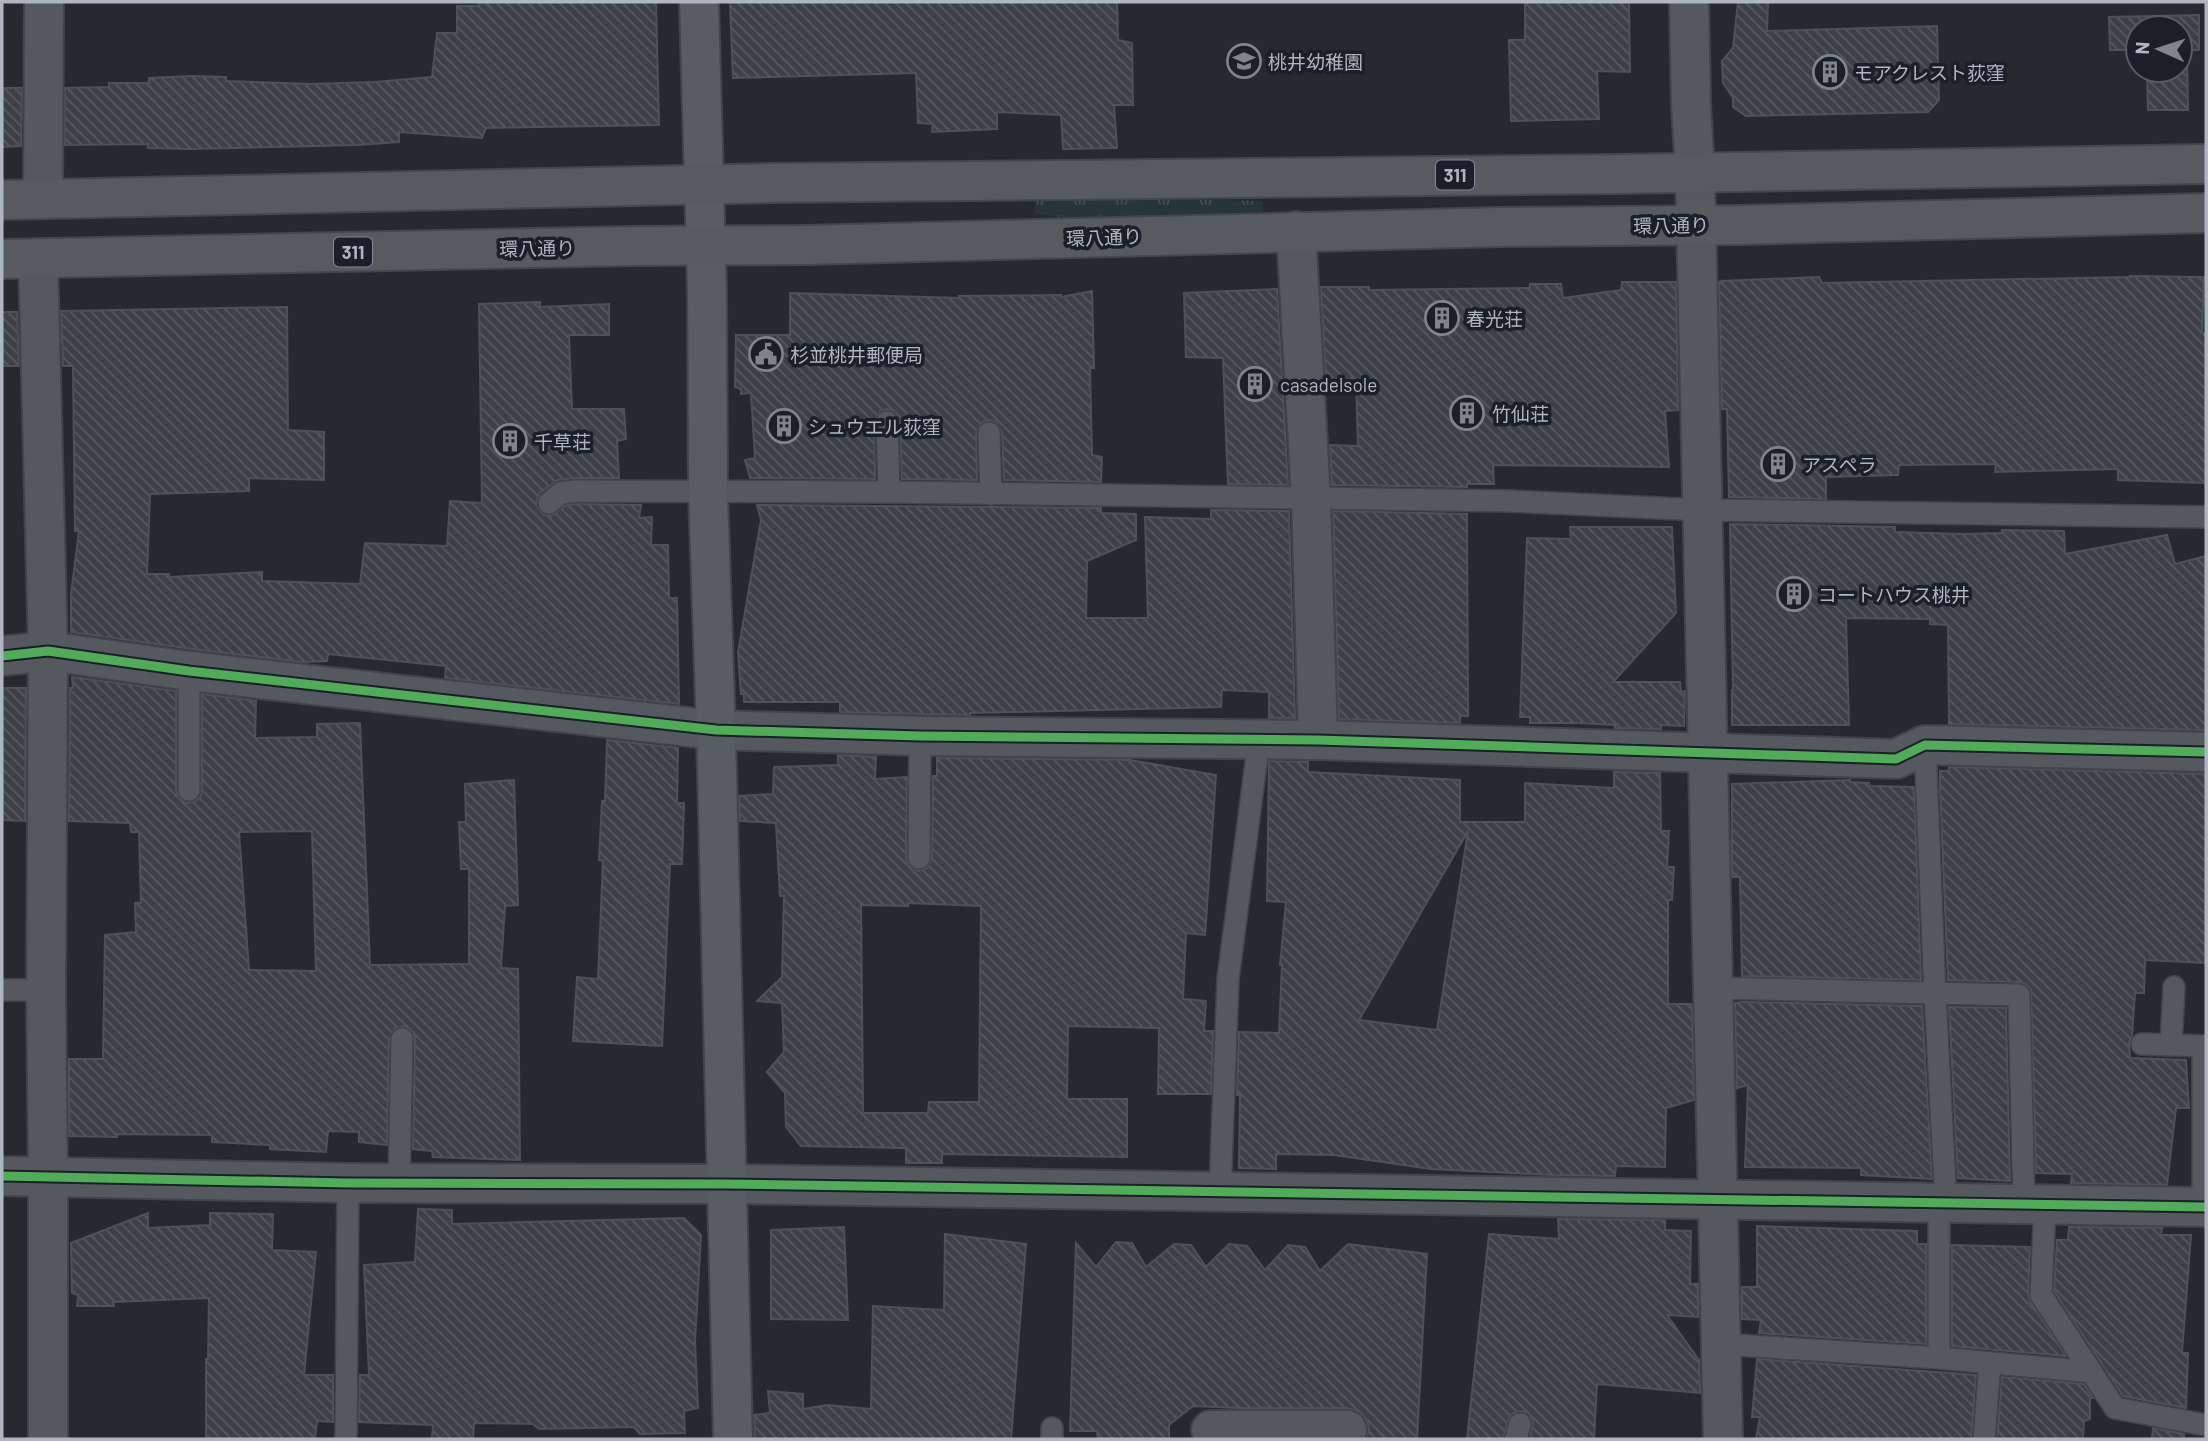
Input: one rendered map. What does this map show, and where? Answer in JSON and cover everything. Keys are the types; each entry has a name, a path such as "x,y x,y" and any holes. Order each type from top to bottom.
{"main road":[{"name":"311","path":"2,200 704,185 2206,164"},
{"name":"環八通り","path":"20,258 807,245 2206,213"}],"street":[{"path":"43,199 44,2"},
{"path":"699,2 708,492 733,1439"},
{"path":"1689,2 1723,1439"},
{"path":"1296,232 1311,498 1318,740"},
{"path":"20,258 48,651 48,1439"},
{"path":"2,656 48,651 188,671 716,730 920,736 1318,740 1896,759 1925,745 2206,752"},
{"path":"2,1176 348,1183 726,1184 2205,1208"},
{"path":"1211,1430 1261,1435 1347,1430"}],"lane":[{"path":"887,422 889,492"},
{"path":"989,433 991,494"},
{"path":"550,503 561,493 575,491 889,492 1507,501 1701,510 2206,517"},
{"path":"188,671 189,790"},
{"path":"919,858 920,736"},
{"path":"1220,1193 1228,978 1258,740"},
{"path":"1925,745 1942,1203 1939,1359"},
{"path":"2171,1045 2174,987"},
{"path":"1713,988 2019,995 2041,1295 2115,1408 2206,1425"},
{"path":"2,990 46,990"},
{"path":"399,1183 402,1039"},
{"path":"2142,1044 2205,1046 2205,1208"},
{"path":"346,1439 348,1183"},
{"path":"1721,1344 2091,1372"},
{"path":"1984,1439 1990,1363"}],"green space":[{"path":"1111,198 1262,201 1263,212 1120,220 1091,220 1035,213 1035,201"}],"building":[{"path":"479,2 656,2 659,125 486,128 482,138 399,132 399,142 357,145 189,149 148,148 148,144 65,145 65,88 109,87 109,83 149,83 149,78 192,76 226,77 226,81 311,84 432,77 437,33 457,33 457,6 478,6"},
{"path":"730,2 1117,2 1118,40 1132,43 1133,105 1114,105 1117,148 1063,149 1061,115 997,112 997,129 932,132 933,124 918,123 916,73 733,78"},
{"path":"1525,2 1629,2 1630,72 1597,71 1599,119 1511,121 1509,40 1525,40"},
{"name":"モアクレスト荻窪","path":"1738,2 1768,2 1767,31 1937,26 1939,100 1928,112 1746,116 1733,107 1733,98 1723,83 1722,61 1733,48"},
{"path":"2194,15 2199,15 2199,50 2194,50"},
{"path":"2109,17 2124,17 2124,50 2110,50"},
{"path":"2147,84 2188,84 2188,110 2148,110"},
{"path":"2,88 22,88 21,146 2,147"},
{"path":"2130,276 2204,277 2202,333 2206,333 2206,483 2118,480 2118,469 1995,472 1996,464 1899,465 1898,475 1826,477 1826,499 1729,497 1727,409 1722,409 1719,282 1819,277 1822,283"},
{"path":"1622,282 1676,282 1678,410 1665,411 1669,467 1493,465 1494,484 1467,484 1467,487 1332,485 1330,445 1358,446 1356,378 1326,379 1321,287 1369,287 1369,290 1530,288 1530,284 1561,284 1563,298 1621,290"},
{"name":"casadelsole","path":"1277,289 1288,485 1228,484 1223,358 1186,357 1184,293"},
{"path":"1092,291 1092,455 1102,457 1101,482 1004,480 1002,432 996,422 989,420 982,422 976,433 977,480 902,479 900,421 894,411 887,409 880,411 874,422 875,479 750,478 745,460 755,458 751,393 741,394 741,389 735,387 736,335 790,335 790,293 959,298 1061,297"},
{"path":"540,302 540,307 609,304 609,335 569,335 572,409 624,409 626,439 617,441 619,478 558,480 540,493 536,506 544,515 551,516 567,505 641,505 639,518 652,517 651,545 668,545 669,598 677,598 679,704 445,678 446,666 328,654 327,661 302,662 71,632 71,594 79,531 75,531 73,366 63,366 61,311 287,307 288,430 324,432 324,480 249,478 249,491 150,494 147,574 169,574 169,577 262,572 262,581 360,584 365,543 447,546 450,501 482,503 479,304"},
{"path":"2,312 17,312 19,366 2,366"},
{"path":"757,505 1101,508 1101,513 1136,514 1136,540 1087,561 1086,618 1148,618 1145,517 1211,519 1211,510 1289,511 1295,718 1269,718 1269,692 1222,690 1221,707 970,715 840,712 840,702 744,702 738,652 761,520"},
{"path":"1333,511 1467,514 1468,716 1460,716 1460,723 1339,719"},
{"path":"1730,524 1895,527 1895,532 1963,534 2002,533 2002,530 2064,531 2065,554 2167,535 2175,564 2206,556 2206,730 1949,724 1948,625 1930,624 1930,619 1846,618 1849,725 1732,725"},
{"path":"1570,527 1672,527 1676,613 1613,682 1680,682 1681,692 1685,691 1684,726 1661,725 1661,729 1615,728 1615,725 1530,723 1530,717 1520,717 1527,538 1571,539"},
{"path":"72,677 176,691 176,790 178,797 188,803 196,801 202,790 202,694 256,701 255,738 317,737 317,724 360,723 370,965 469,964 469,869 461,869 459,822 466,822 465,784 514,780 518,905 505,906 501,968 518,969 520,1160 433,1157 432,1151 413,1149 415,1039 413,1032 403,1026 395,1028 389,1039 387,1145 359,1142 359,1132 328,1131 326,1152 212,1142 212,1135 69,1136 69,1059 103,1059 105,935 136,932 135,903 141,903 139,832 131,832 130,823 69,821 70,688 73,688","holes":["312,831 316,971 249,970 239,832"]},
{"path":"2,688 26,688 25,821 2,820"},
{"path":"607,740 678,748 677,803 684,803 682,864 670,864 662,1046 573,1041 577,977 598,979 603,861 599,860"},
{"path":"838,755 876,757 875,779 907,777 906,858 908,865 918,871 926,869 932,859 933,776 937,776 937,758 1130,760 1216,775 1205,935 1186,933 1183,999 1206,1001 1204,1031 1213,1031 1211,1094 1158,1094 1159,1028 1068,1026 1067,1099 1127,1099 1127,1157 942,1154 942,1163 906,1163 906,1148 801,1146 786,1127 785,1093 767,1072 784,1052 782,1003 757,1001 782,977 784,896 780,896 776,823 740,821 739,796 773,794 774,767 838,765","holes":["908,903 981,906 979,1102 929,1102 928,1113 863,1113 861,905 908,906"]},
{"path":"1269,761 1308,762 1308,772 1460,780 1460,822 1525,822 1525,783 1614,788 1614,772 1660,773 1661,831 1669,831 1667,867 1674,867 1672,900 1668,900 1668,1004 1692,1004 1694,1100 1666,1108 1665,1167 1616,1166 1615,1176 1553,1175 1431,1169 1334,1155 1276,1154 1276,1169 1239,1168 1239,1032 1279,1033 1280,965 1286,902 1267,901","holes":["1468,831 1437,1030 1359,1020"]},
{"path":"1949,767 2206,774 2206,963 2145,960 2144,993 2135,993 2132,1036 2129,1043 2130,1058 2186,1060 2189,1108 2176,1108 2167,1185 2071,1183 2072,1174 2036,1173 2031,989 2019,982 1948,980 1940,771 1949,771"},
{"path":"1850,780 1869,783 1870,786 1914,787 1921,980 1742,976 1740,877 1732,877 1732,784"},
{"path":"1735,1003 1922,1006 1932,1179 1861,1175 1861,1168 1745,1167 1748,1085 1737,1088"},
{"path":"1949,1007 2006,1008 2010,1181 1958,1178"},
{"path":"418,1209 452,1210 452,1224 684,1218 701,1235 695,1342 698,1408 684,1411 685,1433 640,1434 634,1427 539,1429 533,1424 474,1423 473,1439 432,1439 433,1425 359,1422 360,1375 369,1375 364,1265 415,1262"},
{"path":"148,1213 148,1228 210,1225 210,1213 273,1214 272,1250 316,1252 304,1375 333,1375 333,1422 317,1421 315,1439 206,1439 209,1298 113,1302 114,1306 77,1306 78,1295 72,1293 71,1243"},
{"path":"1558,1219 1665,1220 1665,1230 1691,1231 1690,1284 1698,1284 1698,1317 1667,1315 1699,1360 1700,1393 1597,1384 1594,1439 1530,1439 1533,1421 1529,1414 1523,1411 1510,1415 1503,1439 1467,1439 1489,1234 1559,1239"},
{"path":"1757,1226 1917,1231 1917,1244 1926,1244 1926,1344 1759,1333 1761,1320 1742,1319 1742,1287 1757,1287"},
{"path":"844,1227 848,1320 771,1319 771,1230"},
{"path":"2069,1227 2162,1228 2161,1235 2191,1235 2182,1353 2188,1353 2186,1408 2123,1396 2054,1291 2057,1240 2068,1240"},
{"path":"945,1234 1026,1244 1011,1439 755,1439 754,1415 770,1413 768,1391 803,1394 803,1409 827,1405 871,1409 873,1306 944,1310"},
{"path":"1116,1242 1132,1243 1146,1267 1174,1244 1191,1245 1206,1267 1229,1244 1247,1246 1265,1270 1288,1245 1305,1247 1320,1271 1348,1244 1427,1254 1417,1439 1366,1439 1369,1429 1366,1419 1357,1411 1347,1408 1193,1406 1169,1425 1169,1439 1098,1439 1097,1431 1070,1431 1076,1243 1096,1267"},
{"path":"1952,1245 2030,1247 2030,1301 2066,1356 1952,1346"},
{"path":"1757,1359 1976,1375 1971,1439 1756,1439 1760,1417 1752,1417"},
{"path":"2002,1377 2084,1384 2093,1398 2090,1398 2090,1419 2084,1421 2083,1439 1997,1439"},
{"path":"2153,1428 2184,1434 2184,1439 2152,1439"}],"cycle path":[{"path":"2,656 48,651 189,671 716,730 920,736 1318,740 1896,759 1925,745 2206,752"},
{"path":"2,1176 348,1183 726,1184 2206,1207"}],"place":[{"name":"桃井幼稚園","path":"1244,61"},
{"name":"モアクレスト荻窪","path":"1830,72"},
{"name":"春光荘","path":"1442,318"},
{"name":"杉並桃井郵便局","path":"766,354"},
{"name":"casadelsole","path":"1255,384"},
{"name":"竹仙荘","path":"1467,413"},
{"name":"シュウエル荻窪","path":"784,426"},
{"name":"千草荘","path":"510,441"},
{"name":"アスペラ","path":"1778,464"},
{"name":"コートハウス桃井","path":"1794,594"}]}
